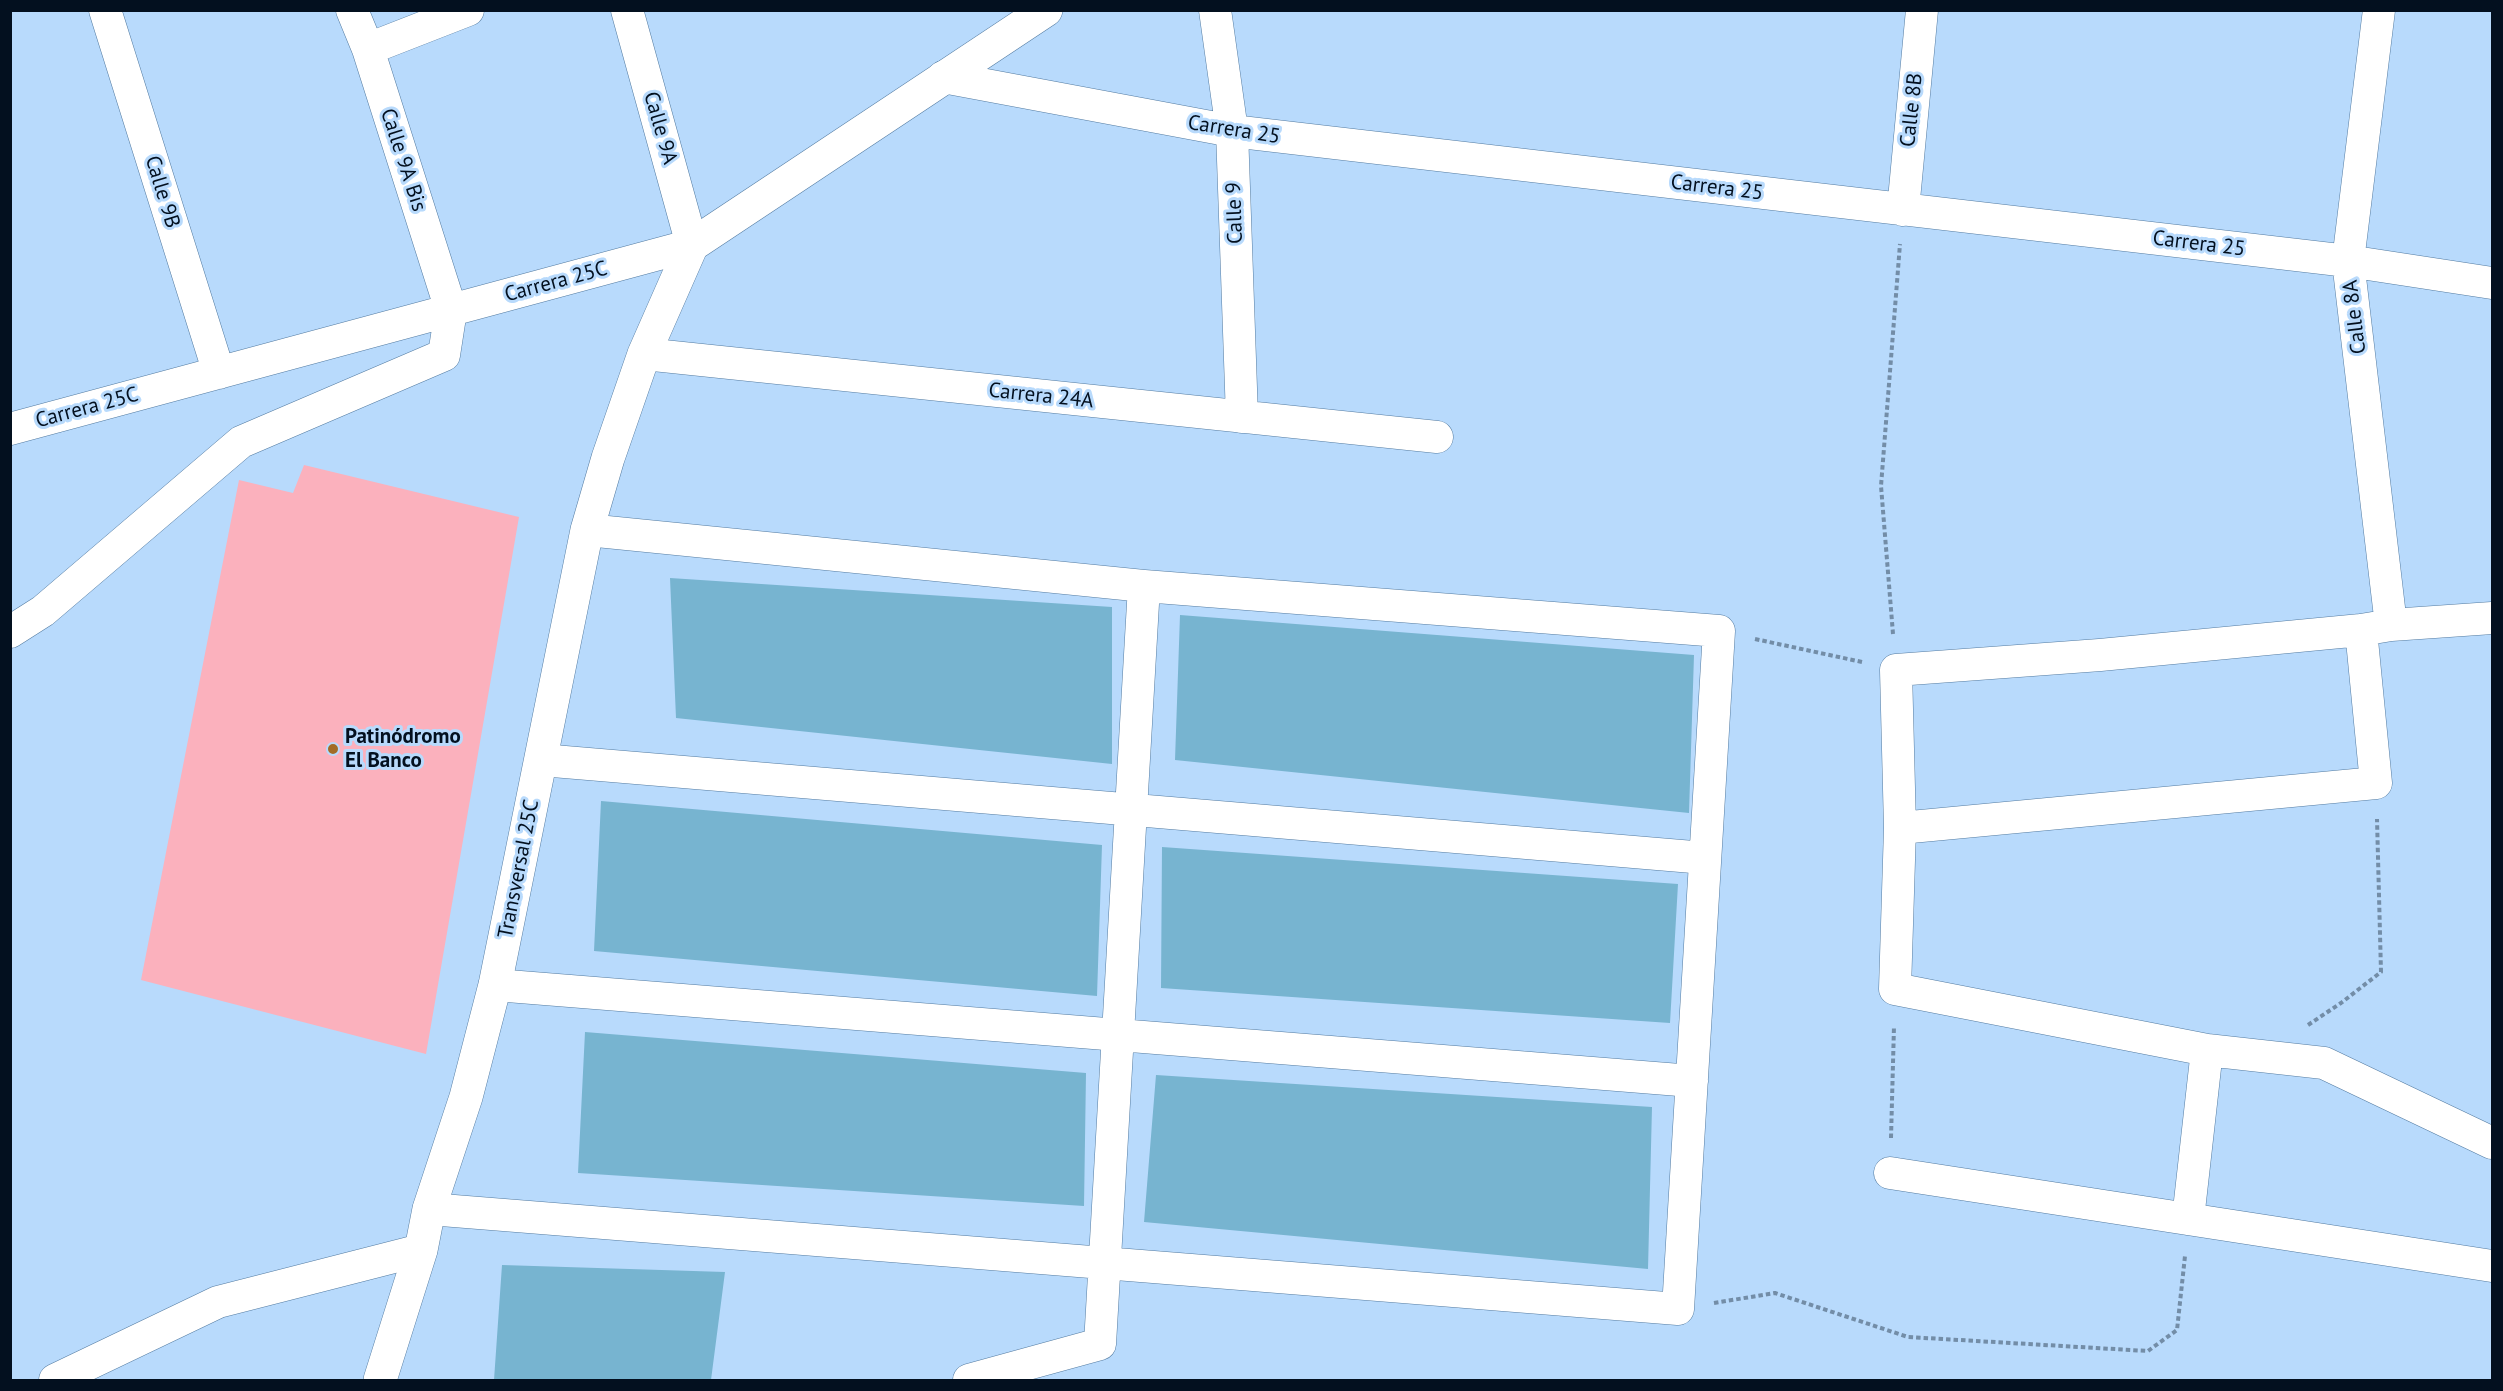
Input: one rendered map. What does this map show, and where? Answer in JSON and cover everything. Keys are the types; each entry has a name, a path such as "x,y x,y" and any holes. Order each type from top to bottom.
{"street":[{"name":"Calle 9B","path":"105,10 219,373"},
{"name":"Calle 9A Bis","path":"352,10 368,49 451,310"},
{"path":"368,49 468,10"},
{"name":"Calle 9A","path":"627,10 692,245"},
{"name":"Carrera 25C","path":"10,429 692,245 1046,10"},
{"name":"Calle 9","path":"1215,10 1232,131 1242,417"},
{"name":"Calle 8B","path":"1903,210 1922,10"},
{"name":"Calle 8A","path":"2379,10 2349,261 2391,625"},
{"name":"Carrera 25","path":"943,77 1232,131 2349,261 2493,283"},
{"name":"Transversal 25C","path":"380,1380 421,1250 429,1209 466,1097 495,986 586,530 644,354 692,245"},
{"path":"10,632 43,611 242,442 444,355 451,310"},
{"name":"Carrera 24A","path":"644,354 1437,437"},
{"path":"429,1209 1678,1309 1719,631 1144,586 586,530"},
{"path":"969,1380 1100,1344 1144,586"},
{"path":"2493,618 2391,625 2361,630 2100,655 1896,670 1900,828 1895,989 2207,1050 2324,1063 2493,1143"},
{"path":"1900,828 2376,783 2361,630"},
{"path":"541,760 1705,858"},
{"path":"495,986 1692,1081"},
{"path":"2188,1219 2207,1050"},
{"path":"1890,1173 2493,1266"},
{"path":"54,1380 218,1302 421,1250"}],"path":[{"path":"1719,631 1896,670 1881,486 1903,210"},
{"path":"2341,1003 2381,972 2376,783"},
{"path":"1890,1173 1895,989"},
{"path":"1678,1309 1775,1293 1908,1337 2148,1351 2177,1330 2188,1219"}],"shaded area":[{"name":"Patinódromo El Banco","path":"304,465 519,517 426,1054 141,980 239,480 293,493"}],"building":[{"path":"670,578 1112,607 1112,764 676,718"},
{"path":"1180,615 1694,655 1689,813 1175,760"},
{"path":"601,801 1102,845 1097,996 594,951"},
{"path":"1162,847 1678,884 1670,1023 1161,988"},
{"path":"585,1032 1086,1073 1084,1206 578,1173"},
{"path":"1156,1075 1652,1107 1648,1269 1144,1222"},
{"path":"502,1265 725,1272 711,1380 494,1380"}],"place":[{"name":"Patinódromo El Banco","path":"333,749"}]}
